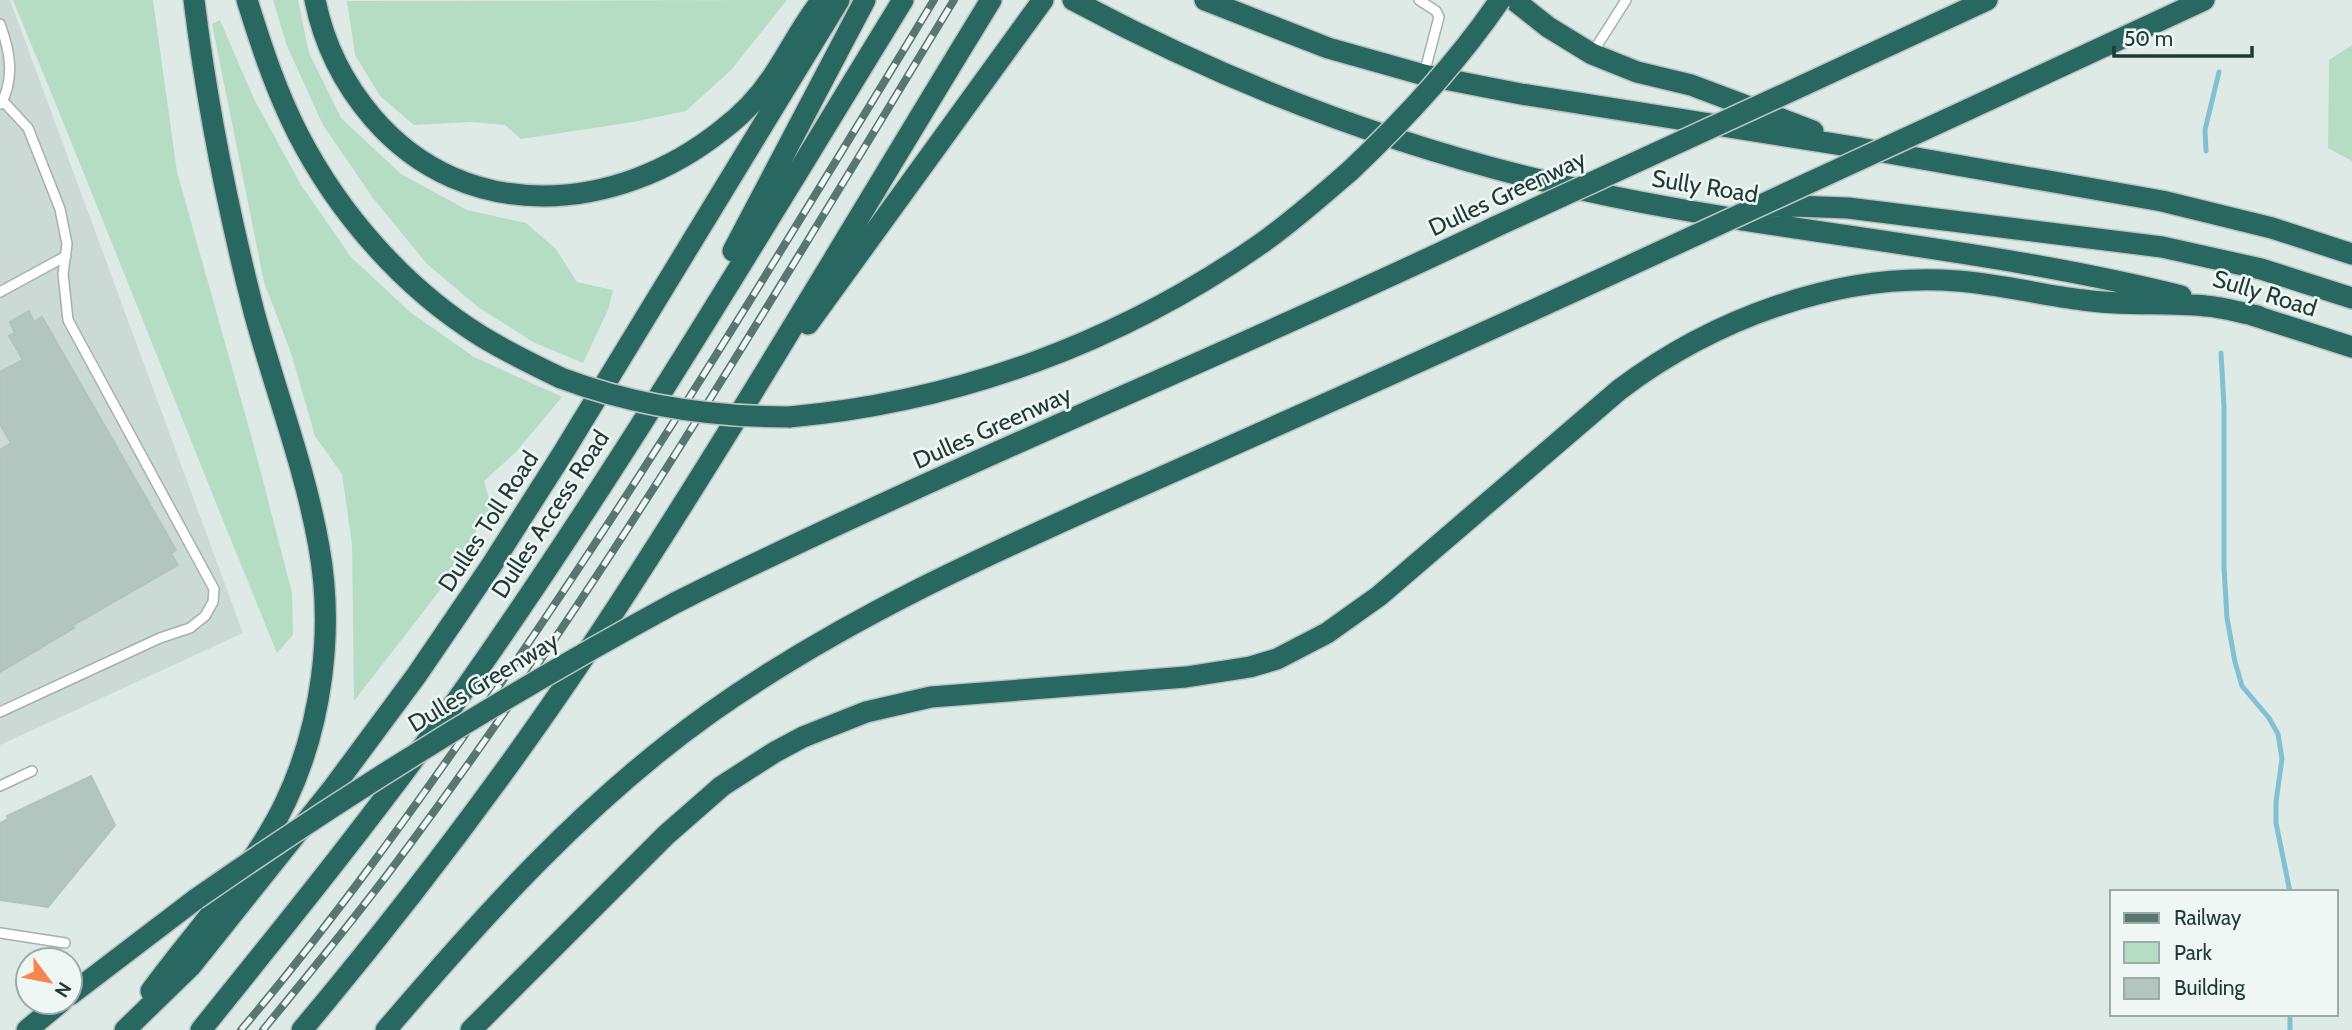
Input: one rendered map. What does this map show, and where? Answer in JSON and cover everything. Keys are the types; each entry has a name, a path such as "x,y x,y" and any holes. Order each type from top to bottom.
{"highway":[{"path":"124,1030 240,876 276,821 305,750 324,647 323,573 313,517 266,357 243,267 217,147 194,0"},
{"path":"247,0 274,79 298,134 328,184 358,225 392,263 450,313 481,335 561,378 611,395 722,415 789,417 861,408 934,394 1003,374 1077,346 1150,311 1227,267 1293,220 1350,171 1423,98 1500,0"},
{"path":"315,0 325,38 343,77 369,113 402,148 430,167 462,183 498,193 537,197 580,193 627,181 672,163 708,141 736,119 762,92 822,0"},
{"name":"Dulles Toll Road","path":"124,1030 191,966 333,788 416,676 563,453 839,0"},
{"path":"614,464 678,341 749,223 865,0"},
{"name":"Dulles Access Road","path":"201,1030 348,846 468,684 691,347 903,0"},
{"path":"302,1030 396,914 607,623 723,441 991,0"},
{"path":"723,441 1043,0"},
{"name":"Sully Road","path":"1073,0 1171,51 1254,87 1364,129 1526,177 1656,205 2117,281 2258,316 2352,347"},
{"path":"1205,0 1328,48 1424,75 1546,98 1854,147 2162,201 2272,228 2352,254"},
{"path":"1514,0 1548,27 1592,54 1637,72 1691,85 1854,147"},
{"name":"Dulles Greenway","path":"84,984 196,899 320,814 413,754 567,662 675,603 863,513 1320,309 1987,0"},
{"path":"386,1030 490,911 594,807 631,774 681,735 794,657 881,607 968,564 1479,335 2204,0"},
{"path":"1656,205 1695,208 1848,208 2162,247 2261,269 2352,298"},
{"path":"471,1030 666,835 722,786 775,752 803,737 866,712 931,697 1186,677 1250,667 1277,659 1327,633 1378,596 1643,372 1691,342 1738,320 1792,301 1826,293 1870,285 1927,280 1989,285 2085,301 2208,306 2258,316"},
{"path":"27,1030 44,1016"}],"lane":[{"path":"1419,0 1436,10 1439,17 1424,75"},
{"path":"1592,54 1626,0"},
{"path":"0,24 11,65 10,83 2,103 28,128 60,209 67,244 63,274 68,320 214,589 213,602 205,616 190,628 159,638 0,712"},
{"path":"0,292 66,256"},
{"path":"0,786 32,771"},
{"path":"0,933 65,943"}],"shaded area":[{"path":"0,0 10,0 243,633 0,745"}],"green space":[{"path":"13,0 153,0 177,172 292,593 293,635 277,653 80,163"},
{"path":"273,0 298,0 309,53 341,118 401,174 467,210 526,223 556,249 577,282 613,290 608,310 583,363 533,342 478,307 427,264 373,198 323,125 287,46"},
{"path":"787,0 731,70 686,111 521,139 505,125 471,122 414,125 380,96 355,55 347,1"},
{"path":"220,20 254,99 301,185 351,257 410,312 474,357 562,397 516,452 484,481 491,506 444,585 354,701 352,544 342,474 315,436 291,353 264,282 212,24"},
{"path":"2352,45 2352,161 2328,148 2329,60"}],"building":[{"path":"29,311 34,322 42,317 176,550 171,554 178,565 72,626 74,628 0,672 0,450 11,443 0,424 0,372 23,360 9,336 15,333 10,322"},
{"path":"91,776 115,825 48,907 0,900 0,823 8,819 7,816"}],"waterway":[{"path":"2206,151 2205,130 2219,72"},
{"path":"2221,353 2227,618 2242,686 2269,718 2278,734 2282,759 2276,823 2290,890"},
{"path":"2290,1016 2290,1030"}],"railway":[{"path":"241,1030 371,866 550,611 718,351 934,0"},
{"path":"263,1030 399,859 547,651 687,436 954,0"}]}
